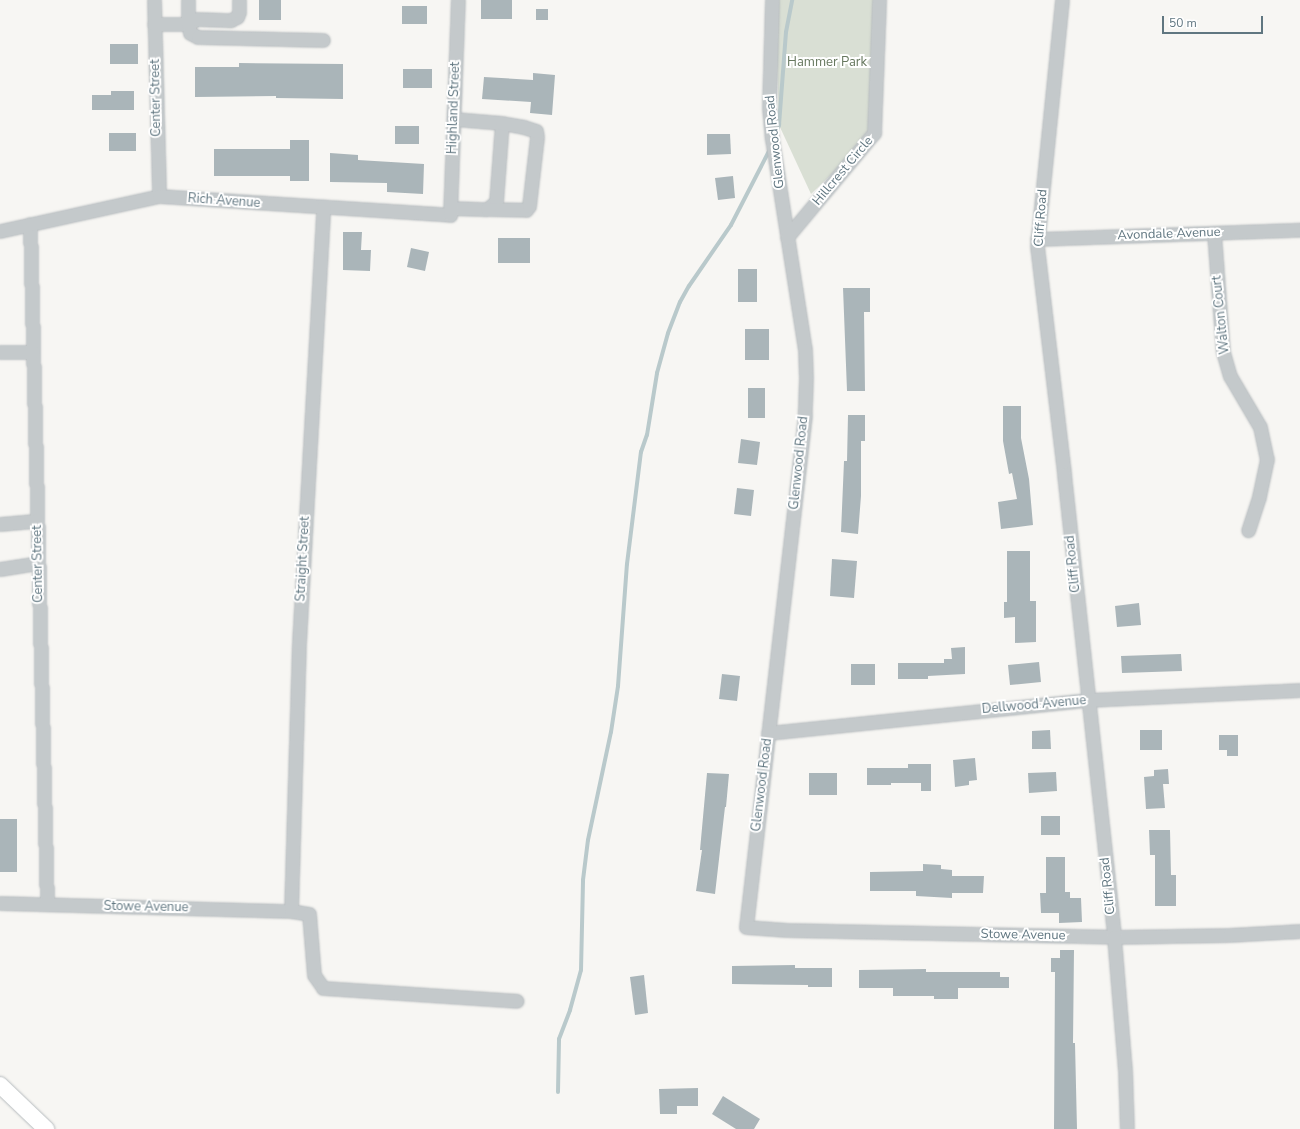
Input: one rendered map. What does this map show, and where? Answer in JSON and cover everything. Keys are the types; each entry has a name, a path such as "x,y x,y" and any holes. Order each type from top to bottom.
{"main road":[{"path":"0,1084 46,1129"}],"street":[{"name":"Center Street","path":"154,0 159,196"},
{"path":"188,0 188,24 190,33 198,38 323,40"},
{"path":"154,24 188,24 197,19 231,20 237,17 239,12 239,0"},
{"name":"Highland Street","path":"450,212 458,0"},
{"name":"Glenwood Road","path":"746,927 805,416 805,350 787,237 769,107 772,0"},
{"name":"Hillcrest Circle","path":"787,237 874,133 879,0"},
{"name":"Cliff Road","path":"1062,0 1038,239 1114,937 1125,1070 1127,1129"},
{"path":"454,119 502,123 496,202 486,209"},
{"name":"Rich Avenue","path":"0,231 159,196 323,207 450,212 486,209 526,210 529,206 537,137 536,131 502,123"},
{"name":"Straight Street","path":"291,911 299,642 323,207"},
{"name":"Center Street","path":"30,224 47,904"},
{"name":"Avondale Avenue","path":"1038,239 1300,230"},
{"name":"Walton Court","path":"1214,233 1223,352 1230,376 1260,427 1267,459 1259,497 1248,530"},
{"path":"0,352 33,352"},
{"path":"0,524 37,521"},
{"path":"0,569 38,563"},
{"name":"Dellwood Avenue","path":"768,733 1088,700 1300,690"},
{"name":"Stowe Avenue","path":"0,903 291,911 309,914 314,974 323,988 517,1002"},
{"name":"Stowe Avenue","path":"746,927 787,930 1114,937 1230,935 1300,931"}],"green space":[{"name":"Hammer Park","path":"775,0 879,0 874,133 811,194 779,125"}],"building":[{"path":"259,0 281,0 281,20 259,20"},
{"path":"481,0 512,0 512,19 481,19"},
{"path":"402,6 427,6 427,24 402,24"},
{"path":"536,9 548,9 548,20 536,20"},
{"path":"110,44 138,44 138,64 110,64"},
{"path":"239,63 343,64 343,99 276,98 276,96 195,97 195,67 239,67"},
{"path":"403,69 432,69 432,88 403,88"},
{"path":"533,73 555,75 552,115 530,113 531,102 482,99 484,77 533,80"},
{"path":"111,91 134,91 134,110 92,110 92,95 111,95"},
{"path":"395,126 419,126 419,144 395,144"},
{"path":"109,133 136,133 136,151 109,151"},
{"path":"707,134 730,134 731,154 707,155"},
{"path":"290,140 309,140 309,181 290,181 290,176 214,176 214,149 290,149"},
{"path":"330,153 358,155 358,160 424,164 423,194 387,192 387,183 330,182"},
{"path":"733,176 735,198 718,200 715,178"},
{"path":"343,232 362,232 361,250 371,250 370,271 343,270"},
{"path":"498,238 530,238 530,263 498,263"},
{"path":"411,248 429,252 425,271 407,267"},
{"path":"738,269 757,269 757,302 738,302"},
{"path":"843,288 870,288 870,312 864,312 865,391 847,391"},
{"path":"745,329 769,329 769,360 745,360"},
{"path":"748,388 765,388 765,418 748,418"},
{"path":"1003,406 1021,406 1021,438 1029,479 1033,525 1001,529 998,502 1017,499 1012,473 1009,474 1003,441"},
{"path":"848,415 865,415 865,441 861,441 861,496 858,534 841,532 844,461 847,461"},
{"path":"741,439 760,442 757,465 738,463"},
{"path":"737,488 754,490 751,516 734,514"},
{"path":"1007,551 1030,551 1030,601 1036,601 1036,642 1015,643 1015,617 1004,618 1004,602 1007,602"},
{"path":"832,559 857,561 854,598 830,596"},
{"path":"1139,603 1141,625 1117,627 1115,606"},
{"path":"965,647 965,674 928,676 928,679 898,679 898,663 944,663 944,659 952,659 951,648"},
{"path":"1181,654 1182,671 1122,673 1121,656"},
{"path":"1039,662 1041,682 1010,685 1008,665"},
{"path":"851,664 875,664 875,685 851,685"},
{"path":"722,674 740,676 737,701 719,699"},
{"path":"1050,730 1051,749 1032,749 1032,731"},
{"path":"1140,730 1162,730 1162,750 1140,750"},
{"path":"1219,735 1238,735 1238,756 1227,756 1227,750 1219,750"},
{"path":"975,758 977,780 969,781 969,785 955,787 953,760"},
{"path":"908,764 931,764 931,791 921,791 921,783 867,785 867,768 908,768"},
{"path":"1168,769 1169,784 1163,784 1165,808 1146,809 1144,777 1154,776 1154,770"},
{"path":"1056,772 1057,791 1029,793 1028,773"},
{"path":"707,773 729,774 715,894 696,891 702,850 700,850"},
{"path":"809,773 837,773 837,795 809,795"},
{"path":"1041,816 1060,816 1060,835 1041,835"},
{"path":"0,819 17,819 17,872 0,872"},
{"path":"1149,830 1170,830 1171,875 1176,875 1176,906 1155,906 1155,855 1150,855"},
{"path":"1046,857 1065,857 1065,892 1070,892 1070,898 1081,898 1082,922 1059,923 1059,913 1041,913 1040,893 1046,893"},
{"path":"923,864 941,865 941,869 952,870 952,876 984,876 983,893 952,893 952,898 916,896 916,891 870,891 870,872 923,871"},
{"path":"1060,950 1074,950 1073,1043 1075,1043 1077,1129 1054,1129 1055,972 1051,972 1051,958 1060,958"},
{"path":"795,965 795,968 832,968 832,987 808,987 808,985 732,984 732,966"},
{"path":"926,969 926,972 1000,972 1000,977 1009,977 1009,988 958,988 958,999 934,999 934,996 893,996 893,988 859,988 859,970"},
{"path":"644,975 648,1013 635,1015 630,977"},
{"path":"698,1088 698,1106 677,1106 677,1114 660,1114 659,1089"},
{"path":"723,1096 760,1119 754,1129 736,1129 712,1114"}],"waterway":[{"path":"776,133 779,125 786,32 792,0"},
{"path":"558,1092 559,1039 570,1010 581,970 583,880 588,840 611,732 618,686 627,564 641,452 647,435 657,373 668,333 680,302 689,286 731,225 770,149"}]}
